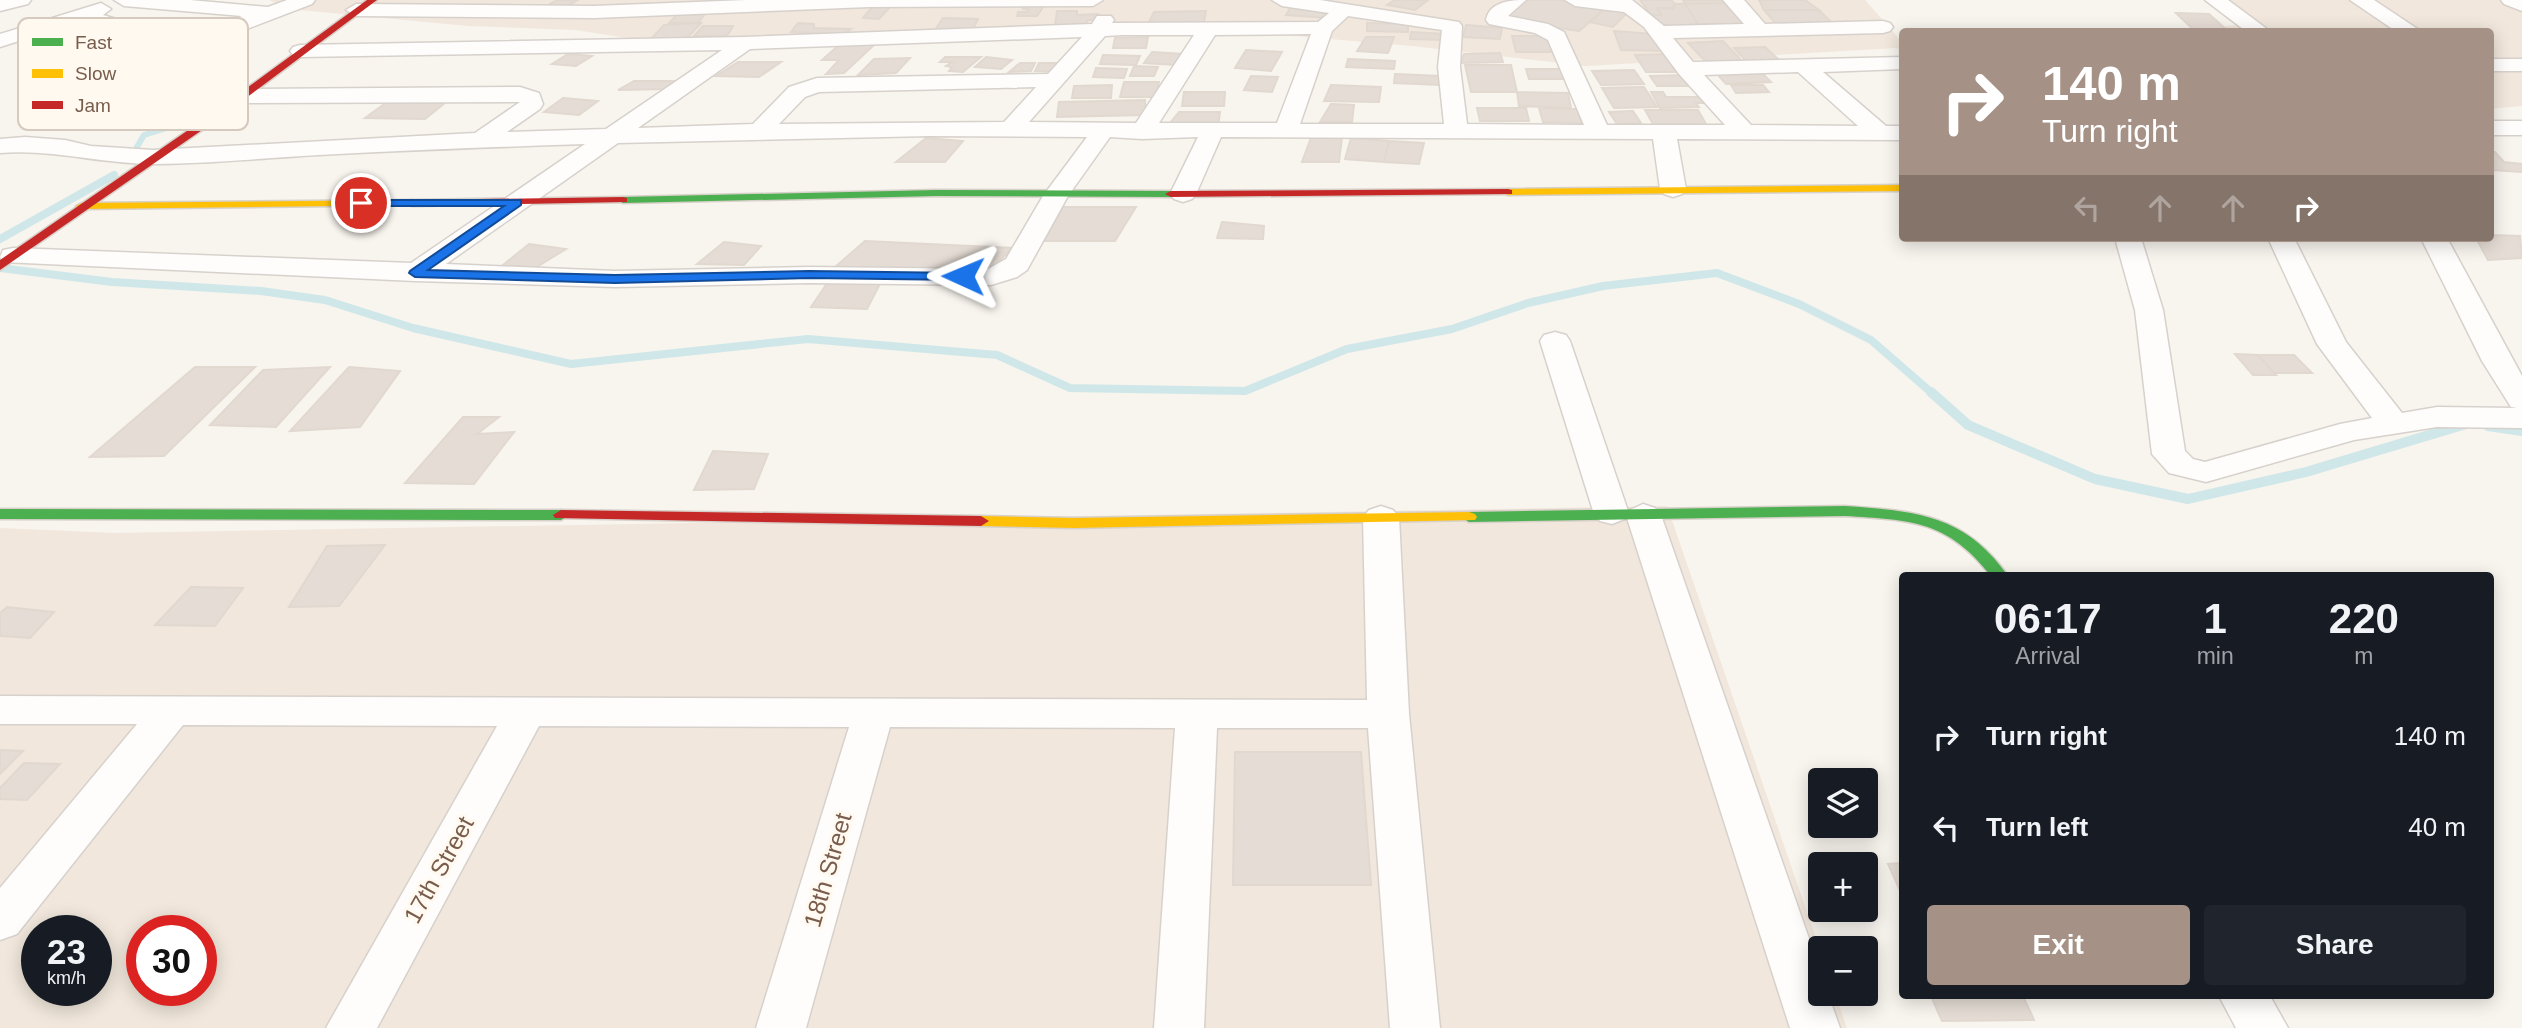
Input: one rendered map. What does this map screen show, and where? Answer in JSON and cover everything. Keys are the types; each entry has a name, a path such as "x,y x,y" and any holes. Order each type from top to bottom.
{"street":[{"path":"0,5 21,0"},
{"path":"248,21 304,0"},
{"path":"488,10 506,0"},
{"path":"594,12 612,0"},
{"path":"248,92 364,5 594,12 699,4 1093,0"},
{"path":"1009,131 1099,30 1113,0"},
{"path":"1282,0 1353,4 1452,26 1449,67 1456,132"},
{"path":"1516,0 1495,17 1496,20 1541,28 1557,36 1599,132"},
{"path":"1575,0 1623,4 1651,23 1686,69 1745,133"},
{"path":"1733,0 1759,29"},
{"path":"2215,0 2255,28"},
{"path":"2360,0 2406,28"},
{"path":"2511,0 2522,5"},
{"path":"71,18 126,1 270,13"},
{"path":"1285,132 1323,28 1353,4"},
{"path":"598,46 634,10"},
{"path":"1867,10 1899,42"},
{"path":"80,15 92,18"},
{"path":"1657,32 1882,27"},
{"path":"1142,132 1209,28"},
{"path":"300,51 745,43 1099,30 1323,28"},
{"path":"0,41 18,35"},
{"path":"415,273 745,43"},
{"path":"1686,69 1899,63"},
{"path":"2494,65 2522,65"},
{"path":"1804,66 1891,133"},
{"path":"759,131 797,92 817,85 1053,80"},
{"path":"248,96 520,94 531,98 532,104 480,141"},
{"path":"2494,128 2522,128"},
{"path":"5,262 193,130"},
{"path":"0,146 39,145 127,157 153,157 759,131 1891,133"},
{"path":"5,262 615,279 809,275 991,277 1017,264 1056,196 1102,132"},
{"path":"1183,194 1212,132"},
{"path":"1664,133 1673,189"},
{"path":"82,206 517,202 868,194 1332,195 1899,188"},
{"path":"2129,242 2148,310 2169,454 2181,466 2206,472 2351,430 2393,423 2437,417 2522,418"},
{"path":"2283,242 2332,344 2393,423"},
{"path":"2436,242 2497,361 2522,400"},
{"path":"1555,341 1628,514 1815,1028"},
{"path":"0,514 654,515 1073,523 1845,511 1930,519 1964,534 1989,557 1998,572"},
{"path":"1381,517 1388,714 1415,1028"},
{"path":"0,710 1388,714"},
{"path":"0,921 172,710"},
{"name":"17th Street","path":"351,1028 526,711"},
{"name":"18th Street","path":"781,1028 874,712"},
{"path":"1179,1028 1197,713"},
{"path":"2246,999 2263,1028"}],"shaded area":[{"path":"269,0 1865,0 1899,39 1899,50 1586,66 1412,46 1271,34 1113,31 908,44 658,43 576,30 468,26 289,9"},
{"path":"2228,0 2522,0 2522,106 2494,109 2494,28 2193,28 2261,24"},
{"path":"1667,506 1808,915 1808,922 1815,936 1808,936 1808,1006 1839,1006 1847,1028 0,1028 0,528 114,533"}],"building":[{"path":"557,0 578,0 564,8 545,7"},
{"path":"1395,0 1428,0 1415,10 1387,5"},
{"path":"1524,0 1567,0 1609,6 1579,31 1500,19"},
{"path":"1640,0 1671,0 1675,4 1673,8 1657,8 1661,15 1651,15"},
{"path":"1683,0 1725,0 1726,3 1685,4"},
{"path":"1759,0 1805,0 1819,10 1764,10"},
{"path":"1726,3 1750,25 1698,24 1685,4"},
{"path":"1675,4 1685,4 1698,24 1662,26 1651,15 1661,15 1657,8 1673,9"},
{"path":"874,5 892,5 879,19 863,18"},
{"path":"1025,5 1044,6 1037,16 1017,16 1018,12 1027,12 1028,9 1023,9"},
{"path":"1292,5 1333,8 1328,18 1286,15"},
{"path":"1605,9 1627,13 1613,27 1589,22"},
{"path":"1764,10 1819,10 1832,23 1776,24"},
{"path":"707,11 698,23 669,23 680,12"},
{"path":"1057,11 1077,11 1077,15 1098,14 1095,20 1088,20 1084,26 1055,26"},
{"path":"1206,11 1204,22 1148,24 1154,12"},
{"path":"2176,13 2209,14 2225,28 2192,28"},
{"path":"943,18 978,19 973,29 935,30"},
{"path":"701,23 687,38 651,39 664,25"},
{"path":"798,23 814,24 814,28 851,29 843,35 791,32"},
{"path":"1367,23 1408,24 1408,32 1367,31"},
{"path":"1466,25 1502,28 1500,39 1463,37"},
{"path":"703,26 733,26 727,36 694,36"},
{"path":"1614,31 1653,34 1667,51 1621,50"},
{"path":"1411,32 1445,34 1445,40 1410,39"},
{"path":"1512,36 1552,36 1558,52 1516,52"},
{"path":"1148,37 1146,48 1113,48 1115,38"},
{"path":"1366,37 1394,37 1388,53 1357,51"},
{"path":"1723,41 1742,61 1706,62 1688,43"},
{"path":"875,44 844,73 826,74 839,60 822,60 839,45"},
{"path":"1765,47 1779,60 1746,61 1734,48"},
{"path":"1246,50 1282,52 1271,71 1235,68"},
{"path":"1152,52 1183,54 1177,65 1144,63"},
{"path":"1500,53 1503,62 1461,63 1464,54"},
{"path":"568,54 592,56 576,66 552,64"},
{"path":"1668,54 1680,72 1646,72 1635,55"},
{"path":"1103,55 1140,56 1136,65 1100,64"},
{"path":"945,57 981,57 963,72 949,71 952,67 946,66 952,62 940,62"},
{"path":"986,57 1012,60 1001,69 975,67"},
{"path":"910,58 896,73 858,75 874,59"},
{"path":"1348,59 1395,61 1394,69 1346,67"},
{"path":"738,62 781,62 759,77 716,76"},
{"path":"1020,63 1035,63 1031,71 1009,72"},
{"path":"1039,63 1059,63 1055,72 1035,71"},
{"path":"1465,65 1511,65 1517,92 1471,92"},
{"path":"1134,66 1158,67 1154,76 1130,76"},
{"path":"1096,68 1127,69 1124,78 1093,77"},
{"path":"1526,69 1562,69 1566,79 1529,79"},
{"path":"1634,70 1644,84 1601,85 1592,71"},
{"path":"1762,73 1771,82 1726,84 1717,74"},
{"path":"1395,74 1441,76 1441,85 1394,83"},
{"path":"1687,75 1695,86 1657,86 1650,76"},
{"path":"1251,76 1278,77 1272,92 1244,90"},
{"path":"634,81 680,81 667,89 618,90"},
{"path":"1124,82 1159,82 1156,97 1120,97"},
{"path":"1112,85 1111,98 1072,98 1074,86"},
{"path":"1331,85 1381,87 1379,102 1324,101"},
{"path":"1731,85 1763,85 1769,92 1736,93"},
{"path":"1644,87 1657,107 1614,108 1602,88"},
{"path":"1184,92 1225,92 1224,106 1182,106"},
{"path":"1517,92 1568,93 1571,108 1519,106"},
{"path":"1651,92 1663,92 1666,97 1702,97 1706,103 1696,103 1699,107 1660,108"},
{"path":"563,98 598,101 579,115 544,112"},
{"path":"1145,100 1145,115 1057,117 1059,102"},
{"path":"387,102 445,103 425,119 365,118"},
{"path":"1331,104 1354,105 1352,122 1320,122"},
{"path":"1477,108 1526,108 1529,121 1480,121"},
{"path":"1539,108 1577,109 1582,123 1543,122"},
{"path":"1645,110 1698,110 1706,124 1653,124"},
{"path":"1633,111 1641,123 1617,124 1609,112"},
{"path":"1179,112 1220,112 1218,128 1166,128"},
{"path":"1312,135 1342,137 1339,162 1302,162"},
{"path":"926,138 963,141 945,162 896,162"},
{"path":"1351,138 1389,141 1384,162 1345,159"},
{"path":"1389,141 1424,143 1419,164 1384,162"},
{"path":"2494,152 2504,162 2522,164 2522,172 2494,170"},
{"path":"1063,207 1136,207 1115,241 1044,241"},
{"path":"1222,222 1264,226 1263,239 1217,238"},
{"path":"2494,235 2520,236 2522,258 2488,260 2478,242 2494,242"},
{"path":"865,241 1012,248 991,270 835,267"},
{"path":"724,242 761,246 744,265 697,264"},
{"path":"529,244 566,249 535,268 503,265"},
{"path":"882,280 867,309 811,307 828,282"},
{"path":"2235,354 2258,355 2276,375 2253,375"},
{"path":"2258,355 2294,355 2312,373 2274,373"},
{"path":"195,367 255,367 164,456 90,457"},
{"path":"330,367 276,427 210,425 263,370"},
{"path":"349,367 400,371 360,427 290,431"},
{"path":"463,417 499,417 477,434 514,432 474,484 405,483"},
{"path":"713,451 768,454 754,489 694,490"},
{"path":"385,545 339,606 289,607 327,546"},
{"path":"191,587 243,588 215,626 155,625"},
{"path":"7,607 54,612 30,638 0,636 0,613"},
{"path":"0,750 23,751 0,774"},
{"path":"1235,752 1361,752 1371,885 1233,885"},
{"path":"24,763 60,764 27,800 0,799 0,788"},
{"path":"1899,863 1899,888 1888,864"},
{"path":"1932,999 2024,999 2034,1020 1942,1021"}],"waterway":[{"path":"136,159 137,147 144,135 160,130"},
{"path":"0,239 114,175"},
{"path":"0,268 112,282 261,291 325,300 413,328 571,364 808,339 997,355 1070,388 1245,391 1347,349 1452,329 1528,303 1603,286 1717,273 1799,304 1871,340 1933,394"},
{"path":"1931,392 1968,425 2095,479 2188,499 2306,472 2466,424"},
{"path":"2488,426 2522,431"}],"traffic: fast":[{"path":"623,200 936,193 1171,194"},
{"path":"1469,517 1845,511 1913,517 1933,522 1967,540 1997,572"},
{"path":"0,514 561,515"}],"traffic: slow":[{"path":"1508,192 1899,188"},
{"path":"82,206 412,203"},
{"path":"981,521 1073,523 1469,517"}],"traffic: jam":[{"path":"248,92 373,0"},
{"path":"0,266 195,130"},
{"path":"1171,194 1508,192"},
{"path":"412,203 623,200"},
{"path":"561,515 981,521"}],"route":[{"path":"361,203 517,202 415,273 615,279 809,275 963,276"}]}
